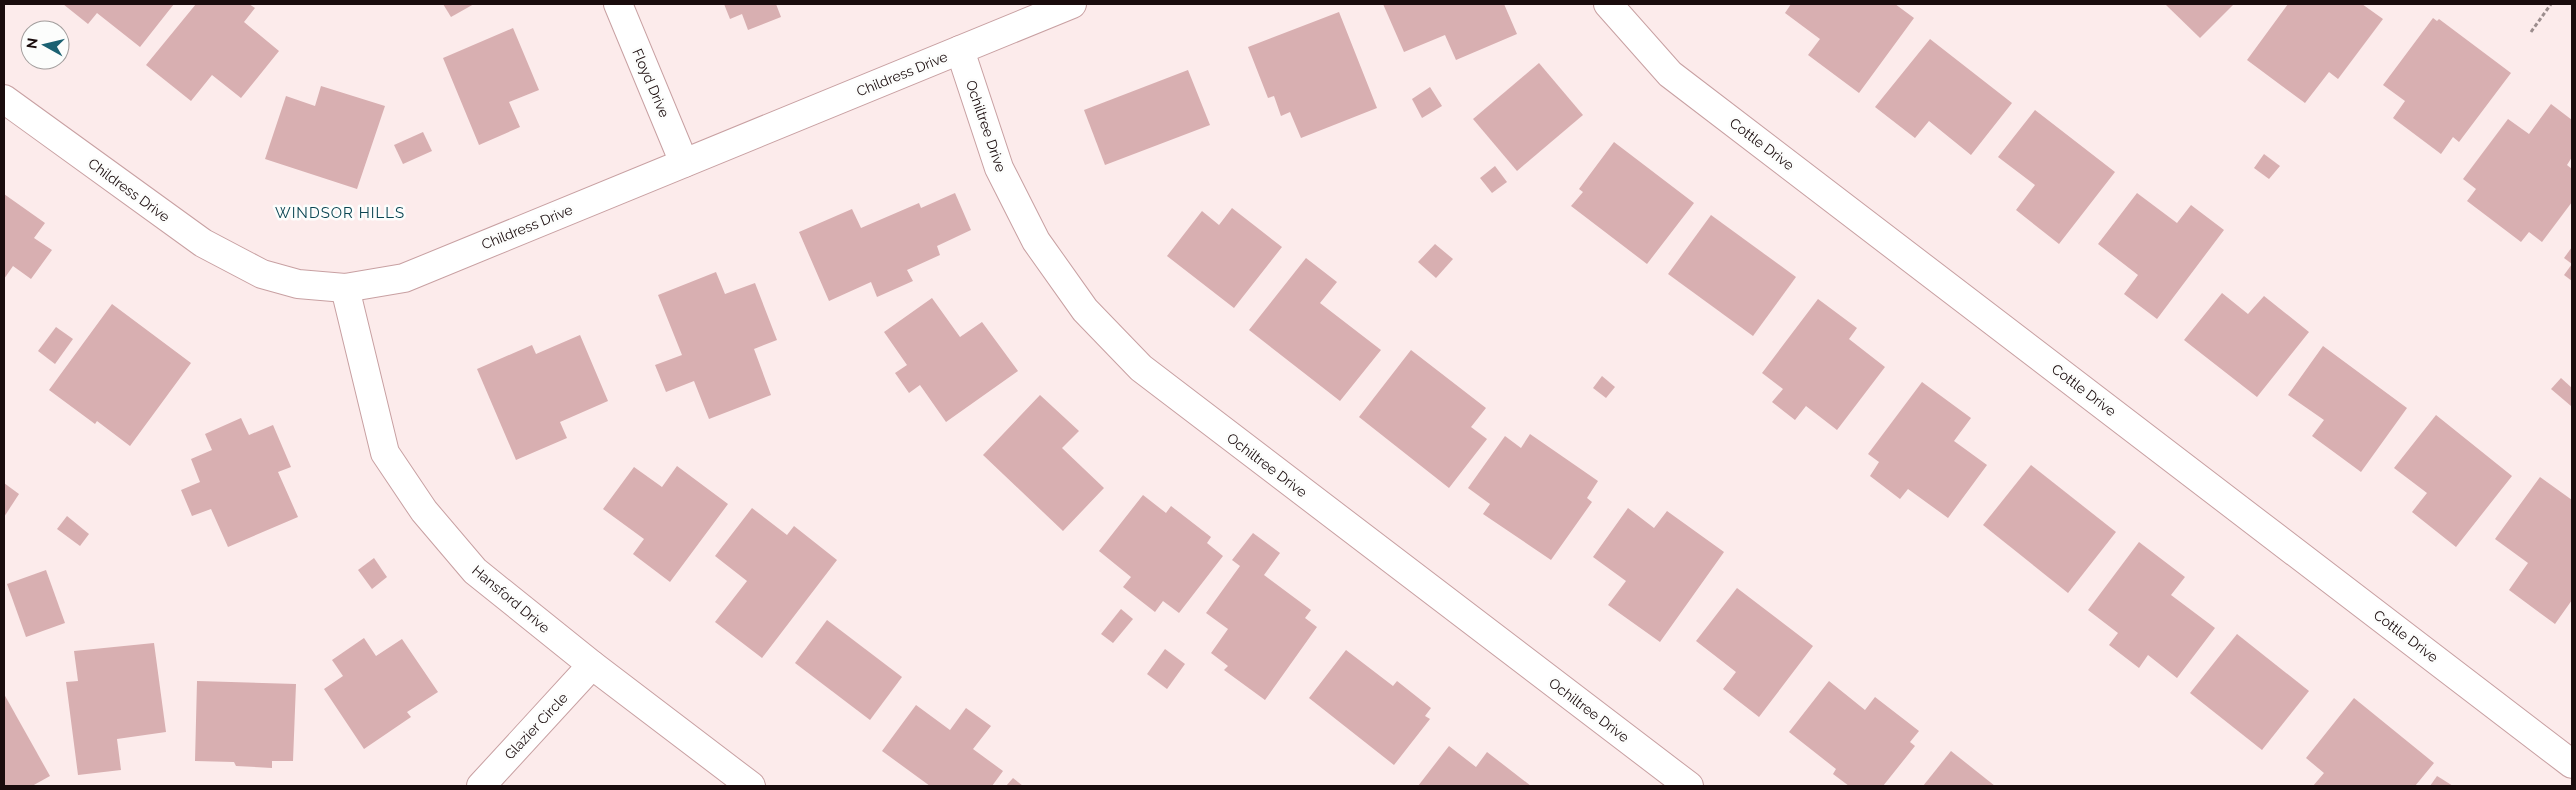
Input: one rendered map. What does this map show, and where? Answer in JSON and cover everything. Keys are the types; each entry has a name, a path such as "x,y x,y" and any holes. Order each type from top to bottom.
{"street":[{"name":"Floyd Drive","path":"618,4 684,163"},
{"name":"Childress Drive","path":"4,99 203,243 262,274 298,284 345,288 404,278 1072,4"},
{"name":"Cottle Drive","path":"1608,4 1670,74 2572,764"},
{"name":"Ochiltree Drive","path":"960,50 999,168 1036,241 1085,310 1141,368 1689,786"},
{"name":"Hansford Drive","path":"345,288 384,453 424,512 475,571 592,665 751,786"},
{"name":"Glazier Circle","path":"481,786 592,665"}],"path":[{"path":"2531,32 2551,4"}],"building":[{"path":"63,4 174,4 140,47 97,13 88,24"},
{"path":"196,4 249,4 255,8 244,22 279,51 241,98 212,75 191,101 146,65"},
{"path":"443,4 474,4 451,17"},
{"path":"724,4 776,4 781,17 748,30 742,14 730,19"},
{"path":"1383,4 1504,4 1517,34 1456,60 1445,35 1404,52"},
{"path":"1791,4 1895,4 1914,18 1859,93 1808,55 1820,39 1785,13"},
{"path":"2165,4 2234,4 2200,38"},
{"path":"2288,4 2362,4 2383,19 2338,79 2329,72 2305,103 2247,60"},
{"path":"1339,12 1377,108 1301,138 1290,112 1281,116 1274,96 1268,98 1248,47"},
{"path":"2433,18 2437,21 2439,19 2511,73 2459,142 2453,137 2441,154 2393,118 2405,101 2383,85"},
{"path":"513,28 539,90 509,102 520,127 479,145 443,58"},
{"path":"1930,39 2012,103 1971,155 1929,121 1915,138 1875,107"},
{"path":"1539,63 1583,115 1517,171 1473,119"},
{"path":"1188,70 1210,125 1105,165 1084,110"},
{"path":"321,86 385,106 357,189 265,159 286,96 315,106"},
{"path":"1430,87 1442,106 1422,118 1412,99"},
{"path":"2551,104 2572,120 2572,157 2567,165 2572,169 2572,202 2542,242 2529,232 2521,242 2467,201 2476,189 2463,179 2508,119 2529,134"},
{"path":"2035,110 2115,172 2059,244 2016,210 2035,185 1998,157"},
{"path":"423,132 432,151 403,164 394,145"},
{"path":"1614,142 1694,203 1647,264 1571,206 1583,192 1579,189"},
{"path":"2264,154 2280,166 2269,179 2254,168"},
{"path":"1495,166 1507,182 1492,193 1480,178"},
{"path":"955,193 971,230 937,246 940,255 907,270 913,281 877,297 871,282 829,301 799,232 852,209 861,228 919,203 921,208"},
{"path":"2137,193 2177,223 2191,205 2224,230 2157,319 2124,294 2138,275 2098,244"},
{"path":"4,194 45,223 34,238 52,250 31,279 13,266 4,279"},
{"path":"1232,208 1282,247 1234,308 1167,256 1202,211 1219,225"},
{"path":"1711,215 1796,277 1753,336 1668,274"},
{"path":"1435,244 1453,259 1436,278 1418,262"},
{"path":"2572,247 2572,264 2564,258"},
{"path":"1306,258 1337,282 1320,303 1381,350 1340,401 1249,330"},
{"path":"2572,264 2572,281 2564,275"},
{"path":"716,272 725,294 755,283 777,340 754,349 771,395 709,419 694,381 666,392 655,365 682,355 658,295"},
{"path":"2222,293 2248,314 2264,296 2309,332 2257,397 2184,340"},
{"path":"932,298 960,337 982,322 1018,371 946,422 920,385 909,393 895,373 907,365 884,332"},
{"path":"1818,299 1857,328 1849,339 1885,367 1837,430 1806,406 1795,420 1772,402 1783,389 1762,373"},
{"path":"112,304 191,363 130,446 97,421 95,424 49,390"},
{"path":"56,327 73,339 55,364 38,351"},
{"path":"580,335 608,401 560,422 567,438 516,460 477,369 532,345 536,354"},
{"path":"2323,346 2407,408 2361,472 2312,436 2324,420 2288,395"},
{"path":"1411,350 1486,408 1471,427 1487,439 1449,488 1359,417"},
{"path":"1602,376 1615,387 1606,398 1593,388"},
{"path":"2561,378 2572,388 2571,406 2551,389"},
{"path":"1922,382 1971,418 1954,441 1987,465 1948,518 1908,489 1900,499 1870,476 1879,462 1868,454"},
{"path":"1040,395 1079,431 1062,448 1104,488 1063,531 983,455"},
{"path":"2436,415 2512,476 2456,547 2412,512 2427,493 2394,468"},
{"path":"241,418 249,435 273,425 291,467 278,472 298,517 228,547 211,509 192,516 181,490 200,482 191,459 212,450 205,434"},
{"path":"1530,434 1598,481 1587,498 1592,502 1551,560 1483,514 1490,504 1468,488 1505,436 1521,448"},
{"path":"2031,465 2116,532 2068,593 1983,525"},
{"path":"677,466 728,504 670,582 633,554 644,539 603,509 634,467 662,487"},
{"path":"2540,477 2572,500 2572,600 2555,624 2509,590 2528,563 2495,539"},
{"path":"4,483 19,494 4,517"},
{"path":"1143,495 1166,513 1171,506 1211,537 1207,543 1223,556 1179,613 1163,601 1155,612 1123,587 1131,577 1099,551"},
{"path":"752,508 787,535 794,526 837,560 762,658 715,622 747,581 715,556"},
{"path":"1628,508 1654,528 1667,511 1724,552 1660,642 1608,605 1626,581 1593,557"},
{"path":"67,516 89,534 80,546 57,529"},
{"path":"1253,533 1280,553 1264,575 1311,610 1305,618 1317,627 1265,700 1224,670 1228,666 1211,653 1228,629 1206,613 1240,566 1232,560"},
{"path":"2139,542 2185,577 2171,595 2215,628 2177,678 2148,655 2139,668 2109,645 2118,633 2088,610"},
{"path":"374,558 387,577 372,589 358,570"},
{"path":"46,570 65,623 26,637 7,584"},
{"path":"1737,588 1813,646 1759,717 1723,689 1736,672 1696,641"},
{"path":"1121,609 1133,619 1113,643 1101,634"},
{"path":"827,620 902,677 870,720 795,663"},
{"path":"2237,634 2309,691 2262,750 2190,693"},
{"path":"364,638 376,656 402,639 438,692 407,712 411,717 364,749 324,689 343,676 332,660"},
{"path":"154,643 166,732 117,739 121,770 78,775 66,682 78,681 74,651"},
{"path":"1165,649 1185,664 1167,689 1147,674"},
{"path":"1346,650 1393,686 1397,681 1431,708 1425,716 1430,719 1394,765 1309,698"},
{"path":"197,681 296,684 293,761 272,761 272,768 236,766 234,762 195,761"},
{"path":"1829,681 1865,710 1875,697 1919,731 1910,742 1915,746 1883,786 1849,786 1833,774 1836,769 1789,732"},
{"path":"4,694 50,776 32,786 4,786"},
{"path":"2354,698 2434,763 2415,786 2313,786 2324,773 2306,758"},
{"path":"916,705 950,730 966,708 991,726 973,749 1003,771 992,786 930,786 882,751"},
{"path":"1449,746 1476,767 1487,752 1531,786 1418,786"},
{"path":"1951,751 1995,786 1923,786"},
{"path":"2437,776 2442,779 2453,786 2430,786"},
{"path":"1013,778 1023,786 1006,786"}],"district":[{"name":"WINDSOR HILLS","path":"340,213"}]}
